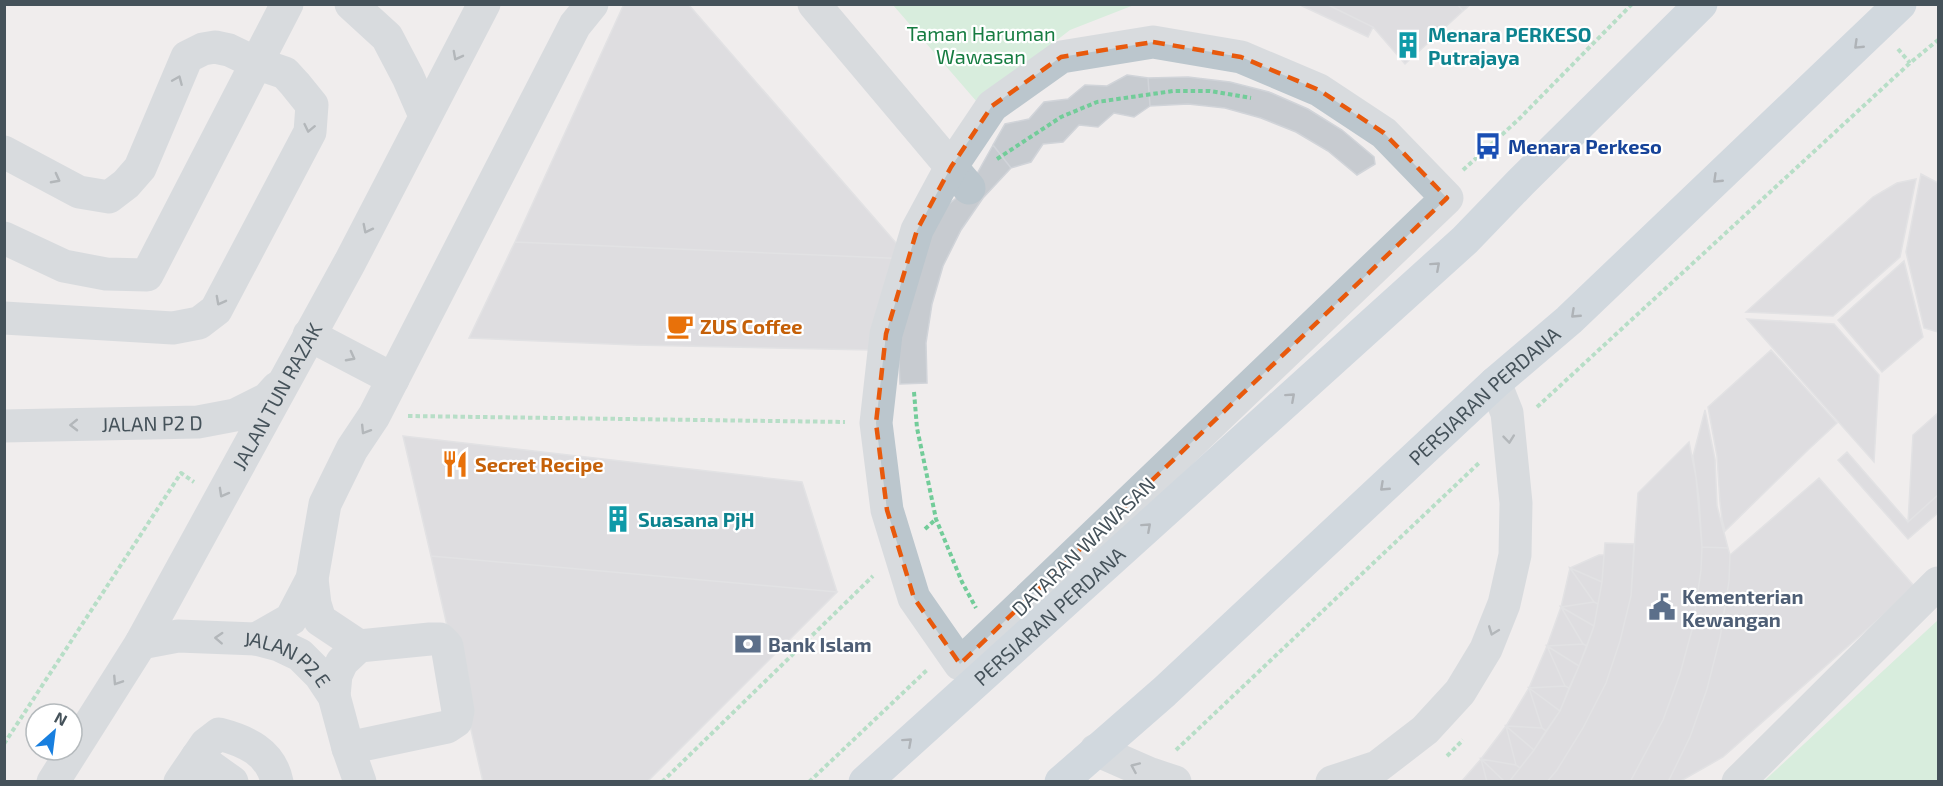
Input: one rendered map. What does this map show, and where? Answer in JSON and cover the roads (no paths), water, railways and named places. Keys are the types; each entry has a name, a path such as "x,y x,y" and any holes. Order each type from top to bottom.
{"main road":[{"name":"PERSIARAN PERDANA","path":"865,782 1465,240 1701,4"},
{"name":"PERSIARAN PERDANA","path":"1061,782 1164,692 1495,383 1569,320 1900,4"}],"street":[{"path":"114,326 147,276 287,4"},
{"path":"351,4 387,37 425,116"},
{"name":"JALAN TUN RAZAK","path":"53,782 141,643 350,262 484,4"},
{"path":"359,646 320,620 315,604 312,579 325,504 352,449 374,416 575,25 592,4"},
{"path":"814,4 960,177"},
{"name":"DATARAN WAWASAN","path":"1153,42 1241,57 1319,90 1384,133 1447,198 960,664 914,598 887,510 876,423 886,334 917,230 960,177 992,106 1061,57 1153,42"},
{"path":"4,152 79,192 109,197 126,184 140,168 187,57 203,49 215,47 230,50 256,63 285,73 312,105 310,132 216,310 199,323 173,328 4,318"},
{"path":"4,238 64,266 106,274 147,276"},
{"path":"309,335 393,379"},
{"name":"JALAN P2 D","path":"4,426 198,422 235,415 267,399 286,378"},
{"path":"1332,782 1377,767 1425,730 1460,692 1486,649 1504,604 1515,555 1516,503 1507,413 1495,383"},
{"path":"256,639 291,619 312,579"},
{"path":"1738,782 1938,583"},
{"name":"JALAN P2 E","path":"141,643 178,636 256,639 279,645 300,655 320,675 334,696 360,782"},
{"path":"334,696 336,675 342,662 359,646 440,639 447,646 458,711 456,721 447,727 348,748"},
{"path":"232,782 188,769 206,744 219,734 240,739 264,754 275,771 278,782"},
{"path":"1096,750 1175,782"}],"place":[{"name":"Menara PERKESO Putrajaya","path":"1408,45"},
{"name":"Menara Perkeso","path":"1488,146"},
{"name":"ZUS Coffee","path":"680,326"},
{"name":"Secret Recipe","path":"455,464"},
{"name":"Suasana PjH","path":"618,519"},
{"name":"Kementerian Kewangan","path":"1662,607"},
{"name":"Bank Islam","path":"748,644"}],"park label":[{"name":"Taman Haruman Wawasan","path":"981,44"}]}
